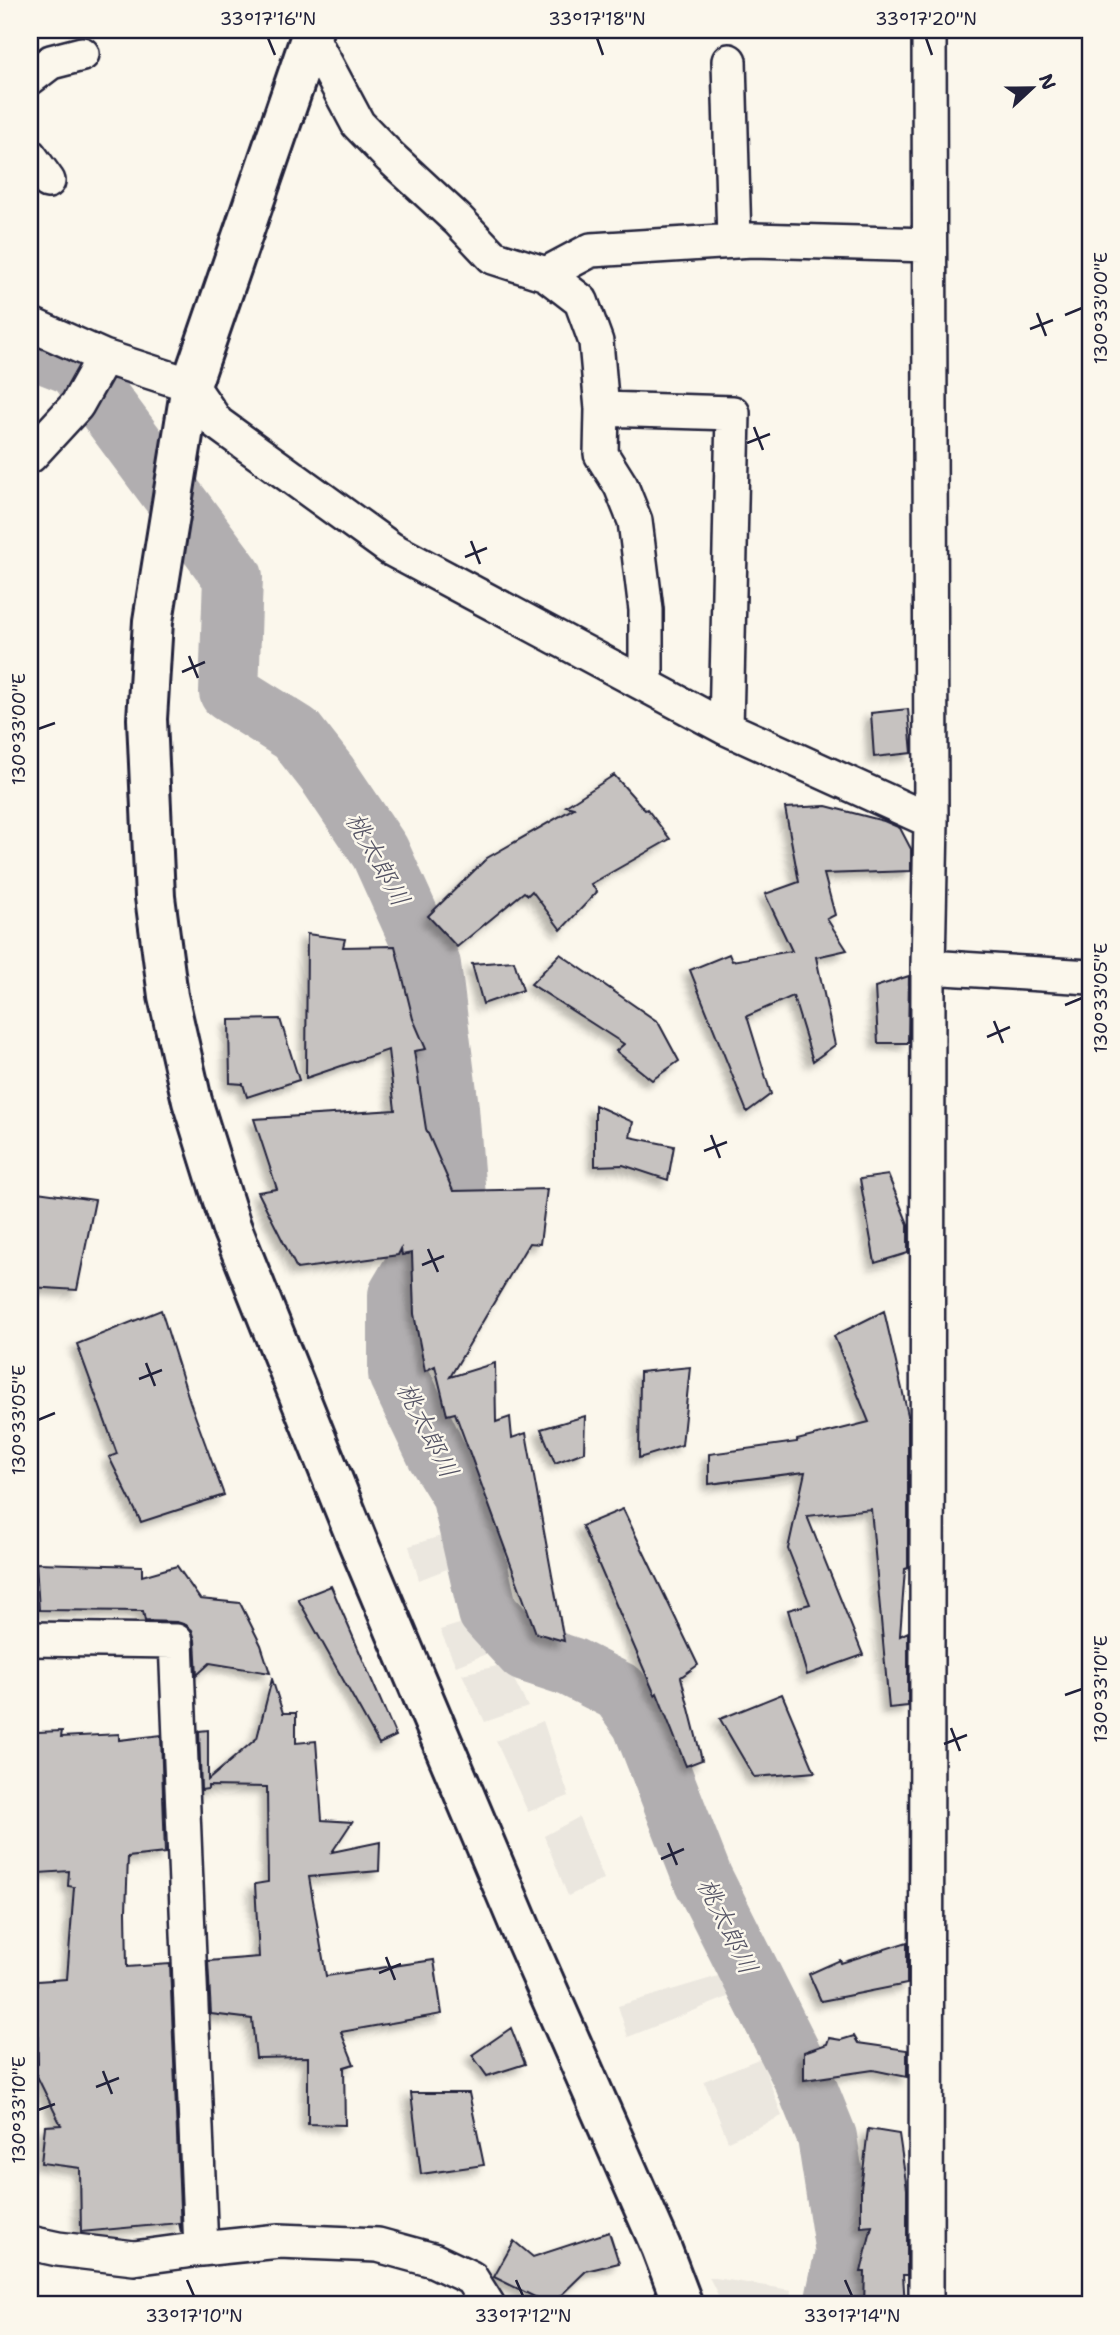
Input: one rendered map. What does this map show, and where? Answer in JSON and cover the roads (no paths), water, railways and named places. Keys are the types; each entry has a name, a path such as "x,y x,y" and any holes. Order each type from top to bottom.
{"street":[{"path":"926,2305 928,967 931,821 929,30"},
{"path":"312,33 358,124 390,157 458,220 493,257 546,274 581,301 596,342 602,409 601,454 621,486 635,521 646,610 646,685"},
{"path":"312,33 191,385 153,621 147,719 155,897 168,996 192,1101 231,1226 357,1540 524,1936 661,2247 683,2305"},
{"path":"30,78 51,62 82,54"},
{"path":"729,61 734,242"},
{"path":"546,274 591,250 734,242 929,245"},
{"path":"30,324 104,357 191,385 217,423 391,549 726,728 931,821"},
{"path":"30,456 76,405 104,357"},
{"path":"602,409 733,413 726,728"},
{"path":"928,967 1090,977"},
{"path":"30,1639 176,1641 201,2249"},
{"path":"30,2243 134,2258 279,2241 378,2245 433,2260 471,2278 488,2305"}],"waterway":[{"name":"桃太郎川","path":"30,348 76,366 233,577 229,692 296,734 328,775 380,852 431,965 449,1108 456,1197 398,1295 398,1374 437,1455 461,1494 488,1612 525,1652 571,1667 620,1692 642,1723 703,1879 804,2080 827,2137 845,2252 834,2305"}]}
